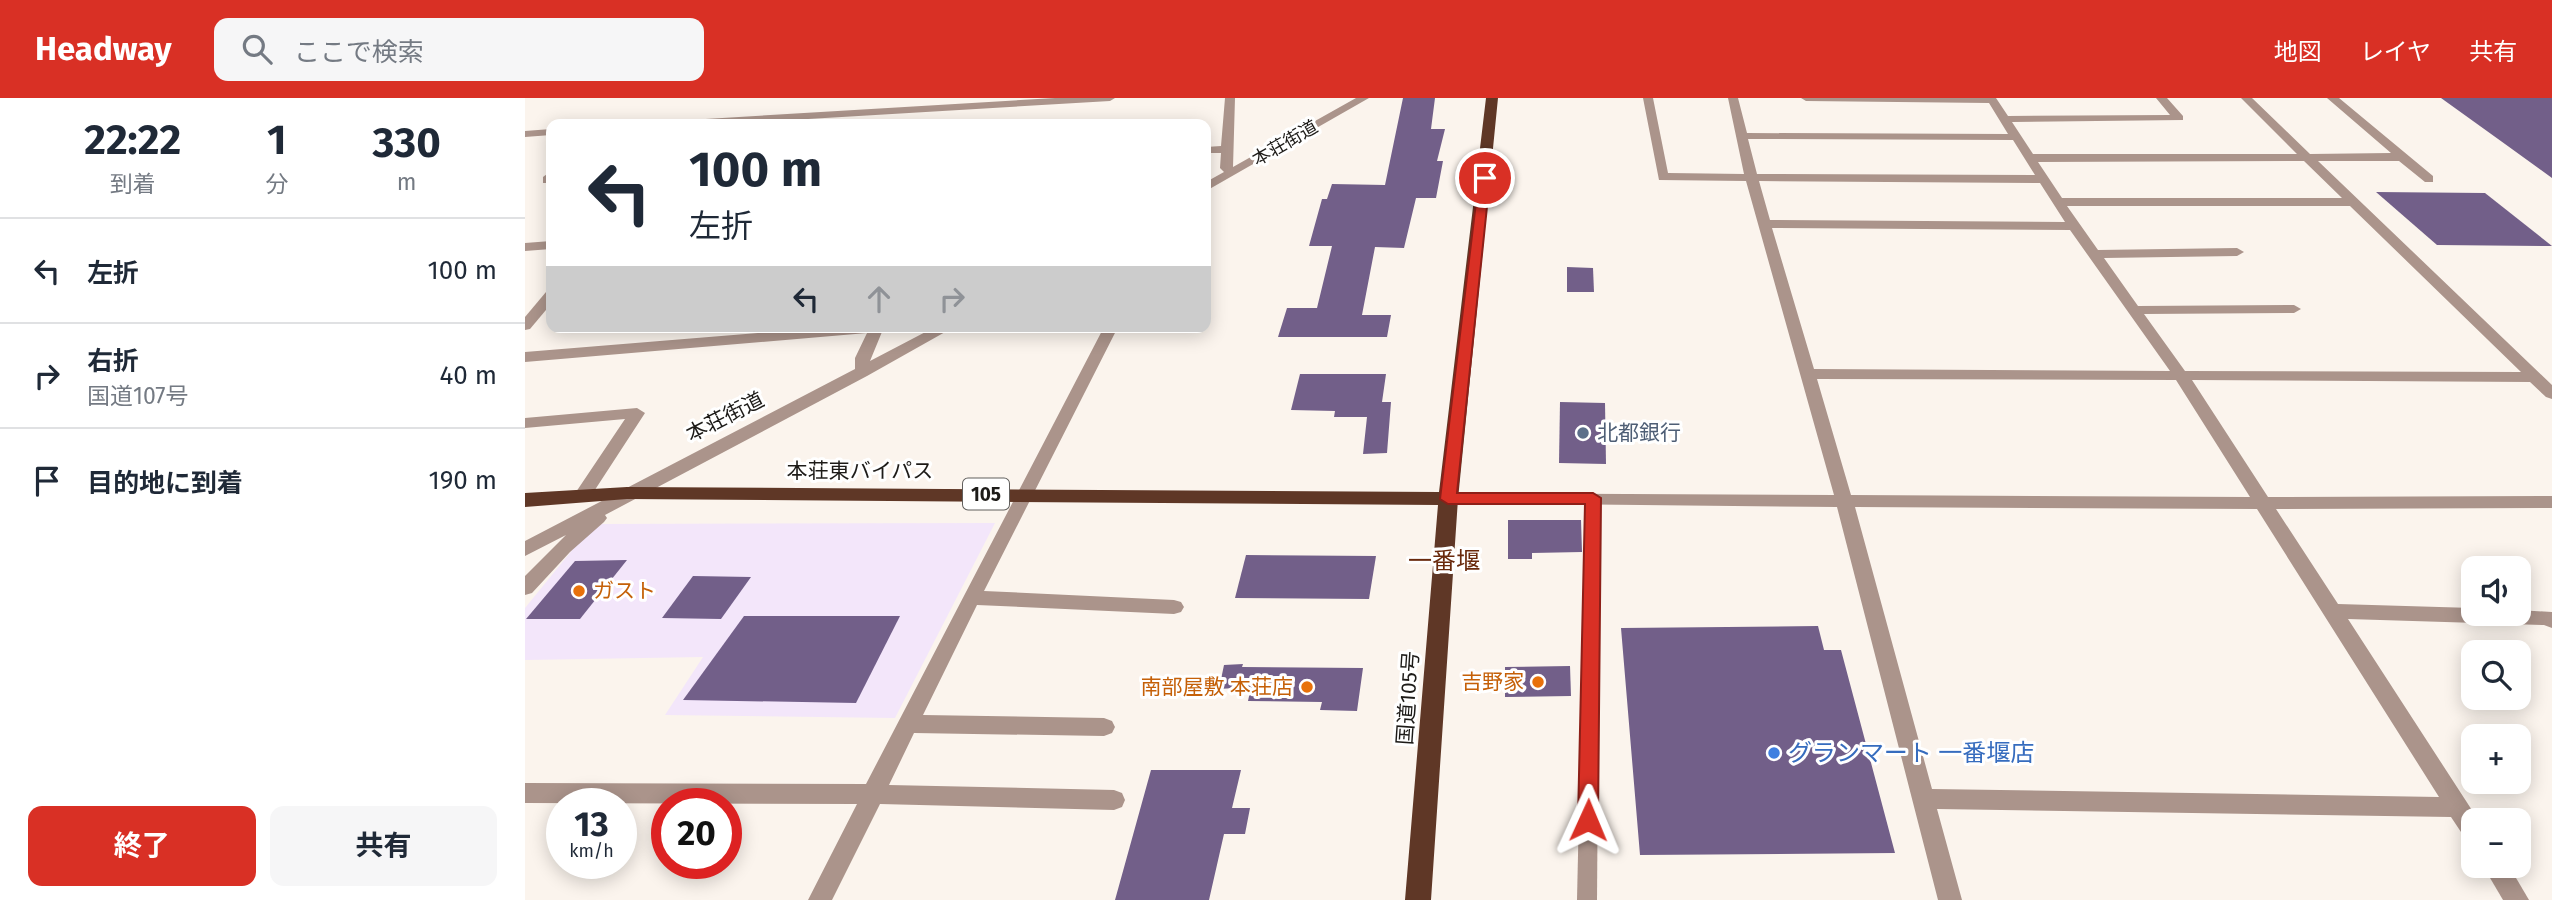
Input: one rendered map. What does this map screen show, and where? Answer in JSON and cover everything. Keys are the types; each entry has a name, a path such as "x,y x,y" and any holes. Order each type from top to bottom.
{"highway":[{"path":"1448,499 1492,98"},
{"name":"本荘東バイパス","path":"525,500 627,493 1448,499"},
{"name":"国道105号","path":"1418,900 1448,499"}],"street":[{"path":"797,119 972,112 1033,101 1110,98"},
{"path":"1230,98 1226,168 1234,172"},
{"name":"本荘街道","path":"1211,184 1364,98"},
{"path":"1648,98 1663,177 2044,179"},
{"path":"1733,98 1751,176 1844,500 1950,900"},
{"path":"1806,98 1991,99 2074,226 2182,377 2260,503 2461,813"},
{"path":"2005,119 2179,118 2161,98"},
{"path":"2246,98 2552,394"},
{"path":"2332,98 2429,179"},
{"path":"525,134 546,132"},
{"path":"1742,136 2016,137"},
{"path":"1211,150 1228,149"},
{"path":"2030,158 2402,157"},
{"path":"2060,202 2355,202"},
{"path":"1765,224 2074,226"},
{"path":"525,247 546,245"},
{"path":"2096,254 2237,252"},
{"path":"525,326 546,301"},
{"path":"2133,310 2294,309"},
{"path":"525,357 816,333"},
{"path":"862,373 863,358 875,333"},
{"name":"本荘街道","path":"525,549 627,493 936,333"},
{"path":"820,900 1108,333"},
{"path":"1807,374 2534,377"},
{"path":"525,423 637,413 583,495"},
{"path":"525,588 564,547 627,493"},
{"path":"1448,499 2552,502"},
{"path":"972,597 1174,607"},
{"path":"2330,611 2549,618 2552,621"},
{"path":"908,724 1104,727"},
{"path":"525,793 873,794 1114,800"},
{"path":"1924,799 2457,807"},
{"path":"2503,878 2517,900"}],"lane":[{"path":"1587,900 1593,498"}],"shaded area":[{"path":"995,523 895,718 665,715 703,657 525,660 525,608 582,538 602,524"}],"building":[{"path":"1403,98 1435,98 1431,129 1445,129 1437,161 1443,161 1436,198 1416,198 1404,248 1375,247 1362,315 1391,315 1387,337 1278,337 1287,308 1317,308 1332,246 1309,246 1322,199 1327,199 1332,184 1385,185"},
{"path":"2441,98 2552,98 2552,178 2505,144"},
{"path":"2376,192 2485,193 2552,246 2437,245"},
{"path":"1567,267 1593,268 1594,292 1567,292"},
{"path":"1300,374 1386,374 1382,402 1391,402 1387,453 1363,454 1367,417 1334,417 1335,411 1291,410"},
{"name":"北都銀行","path":"1560,402 1605,403 1606,464 1559,463"},
{"path":"1508,520 1581,520 1582,552 1532,553 1532,559 1508,559"},
{"path":"1246,555 1376,556 1369,599 1235,598"},
{"path":"627,560 580,619 526,619 575,561"},
{"path":"693,576 751,577 721,619 662,618"},
{"path":"744,616 900,616 856,703 683,700"},
{"path":"1818,626 1824,650 1841,650 1895,853 1640,855 1621,628"},
{"path":"1243,664 1242,667 1363,668 1357,711 1320,710 1322,702 1248,701 1251,687 1219,689 1224,665"},
{"name":"吉野家","path":"1570,666 1571,696 1505,697 1505,667"},
{"path":"1151,770 1241,770 1232,808 1250,808 1245,834 1224,834 1209,900 1115,900"}],"place":[{"name":"北都銀行","path":"1583,433"},
{"name":"ガスト","path":"579,591"},
{"name":"吉野家","path":"1538,682"},
{"name":"南部屋敷 本荘店","path":"1307,687"},
{"name":"グランマート 一番堰店","path":"1774,753"}],"district":[{"name":"一番堰","path":"1444,561"}],"route":[{"path":"1485,178 1448,499 1593,498 1588,820"}]}
